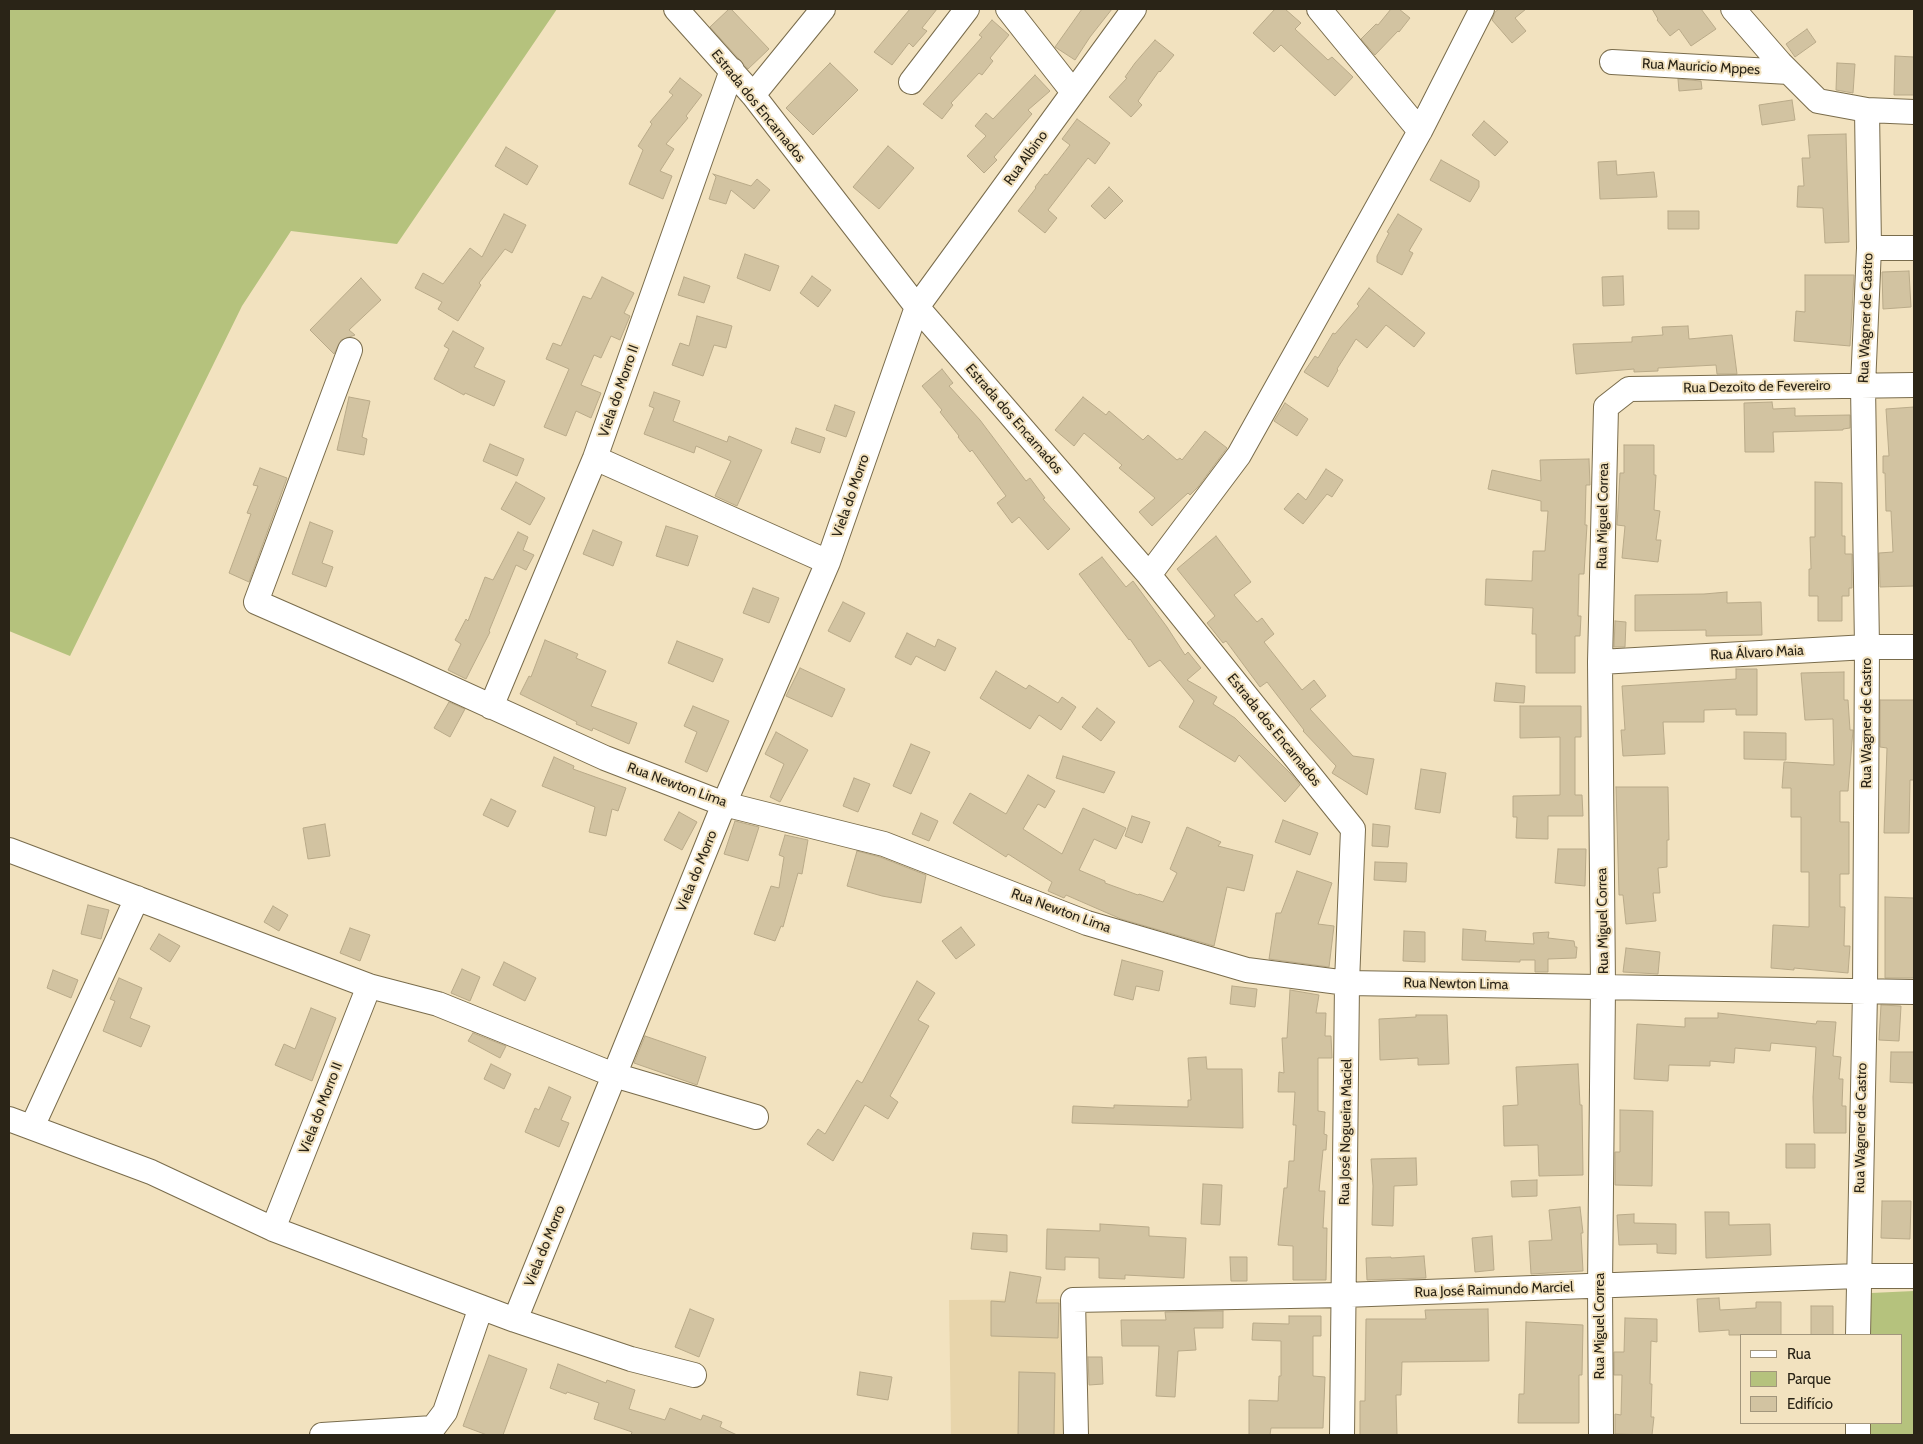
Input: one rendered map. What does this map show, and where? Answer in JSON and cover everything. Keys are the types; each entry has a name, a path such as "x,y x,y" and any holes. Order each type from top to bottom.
{"street":[{"name":"Estrada dos Encarnados","path":"676,9 753,95 917,307 1149,575 1353,830"},
{"path":"753,95 823,9"},
{"path":"911,82 967,9"},
{"path":"1008,9 1073,92"},
{"name":"Rua Albino","path":"917,307 1134,9"},
{"path":"1319,9 1420,131"},
{"path":"1149,575 1240,455 1420,131 1482,9"},
{"path":"1732,9 1818,101 1866,110 1914,112"},
{"name":"Rua Mauricio Mppes","path":"1612,62 1789,72"},
{"name":"Viela do Morro II","path":"491,707 595,458 732,70"},
{"name":"Rua Wagner de Castro","path":"1858,1334 1865,992 1867,647 1863,386 1869,248 1866,110"},
{"path":"1869,248 1914,248"},
{"name":"Viela do Morro","path":"515,1320 724,804 828,562 917,307"},
{"name":"Rua Newton Lima","path":"350,350 256,602 605,758 724,804 884,844 1087,923 1247,970 1347,983 1914,992"},
{"name":"Rua Dezoito de Fevereiro","path":"1606,407 1629,389 1914,385"},
{"name":"Rua Miguel Correa","path":"1600,1435 1604,986 1600,662 1606,407"},
{"path":"595,458 828,562"},
{"name":"Rua Álvaro Maia","path":"1600,662 1867,647 1914,647"},
{"name":"Rua José Nogueira Maciel","path":"1342,1435 1347,983 1353,830"},
{"path":"9,850 368,986 438,1004 614,1075 756,1117"},
{"path":"32,1127 136,898"},
{"name":"Viela do Morro II","path":"273,1229 368,986"},
{"path":"9,1119 151,1172 273,1229 481,1308 631,1359 694,1375"},
{"name":"Rua José Raimundo Marciel","path":"1076,1435 1073,1300 1344,1295 1858,1276 1914,1276"},
{"path":"322,1435 433,1428 445,1412 481,1308"}],"shaded area":[{"path":"1063,1299 1065,1435 951,1435 949,1300"}],"green space":[{"path":"9,9 557,9 397,244 291,231 242,306 70,656 9,631"},
{"path":"1914,1291 1914,1435 1868,1435 1868,1424 1903,1424 1903,1334 1870,1334 1871,1293"}],"building":[{"path":"729,9 769,49 748,69 710,27"},
{"path":"910,9 937,9 922,28 927,31 913,47 909,43 892,65 874,52"},
{"path":"1082,9 1112,9 1075,60 1055,47"},
{"path":"1275,9 1285,9 1301,23 1295,29 1328,60 1332,57 1353,77 1335,96 1281,45 1274,52 1253,33"},
{"path":"1391,9 1399,9 1410,18 1399,32 1375,55 1361,39 1376,24 1378,25"},
{"path":"1499,9 1526,9 1515,18 1526,31 1512,43 1492,20 1495,12"},
{"path":"1652,9 1701,9 1716,29 1691,46 1679,29 1670,36 1657,20"},
{"path":"992,20 1009,35 990,58 993,61 982,75 979,73 951,103 953,105 942,119 923,104 982,37 979,35"},
{"path":"1807,29 1816,42 1795,57 1786,44"},
{"path":"1155,40 1174,55 1159,71 1138,101 1142,105 1131,117 1109,97 1127,78 1125,77 1135,63"},
{"path":"1895,56 1914,57 1914,95 1894,95"},
{"path":"830,63 858,90 813,135 786,108"},
{"path":"1837,63 1855,64 1853,93 1836,90"},
{"path":"1035,75 1050,91 1028,110 1032,114 994,157 997,160 984,173 967,156 986,136 975,126 986,113 993,119"},
{"path":"680,78 702,95 686,116 688,118 666,144 674,149 660,171 672,176 663,199 629,184 643,150 638,146 652,124 650,122 673,95 669,92"},
{"path":"1678,79 1701,81 1702,89 1679,91"},
{"path":"1792,100 1795,120 1762,125 1759,105"},
{"path":"1077,119 1110,143 1095,164 1088,158 1048,210 1057,218 1045,233 1018,211 1045,174 1047,175 1070,145 1062,139"},
{"path":"1484,121 1508,142 1495,156 1472,135"},
{"path":"1846,134 1849,242 1825,243 1823,208 1797,207 1798,186 1804,186 1802,158 1810,158 1808,135"},
{"path":"888,146 914,168 879,209 853,187"},
{"path":"506,147 538,166 527,185 495,166"},
{"path":"1441,160 1479,181 1479,187 1470,202 1430,180"},
{"path":"1616,161 1617,175 1654,172 1657,197 1600,199 1598,162"},
{"path":"713,174 751,186 757,179 770,190 754,209 731,190 726,204 709,199 716,177"},
{"path":"1109,187 1123,201 1105,219 1091,206"},
{"path":"1668,211 1699,211 1699,229 1668,229"},
{"path":"504,214 526,225 512,253 505,249 479,283 481,285 458,321 438,309 442,302 415,288 423,273 443,284 470,248 482,257"},
{"path":"1398,214 1422,229 1409,251 1413,253 1402,275 1377,262 1377,256 1389,233 1387,232"},
{"path":"745,254 779,266 770,291 737,278"},
{"path":"1909,271 1911,307 1883,309 1882,272"},
{"path":"1805,275 1854,275 1850,346 1794,341 1796,311 1805,312"},
{"path":"812,276 831,290 818,307 800,293"},
{"path":"1623,276 1624,305 1603,306 1602,277"},
{"path":"602,277 634,293 624,313 630,316 620,340 611,336 601,358 594,355 581,385 601,393 591,418 576,411 566,436 544,427 569,369 546,359 553,343 561,346 583,296 591,299"},
{"path":"684,277 710,286 704,303 678,295"},
{"path":"361,278 381,300 349,330 355,335 341,340 334,354 310,330"},
{"path":"1369,288 1425,333 1414,347 1386,325 1367,348 1356,339 1328,387 1304,372 1315,356 1318,358 1333,333 1335,334 1359,306 1357,304"},
{"path":"697,316 732,326 726,348 714,345 703,376 672,365 680,343 689,346"},
{"path":"1688,326 1689,339 1732,335 1737,374 1717,374 1716,365 1658,368 1658,371 1634,372 1634,369 1576,374 1573,344 1632,342 1632,337 1663,335 1662,327"},
{"path":"453,331 484,348 474,367 505,381 494,406 465,393 464,395 434,379 449,349 444,346"},
{"path":"942,369 953,383 949,386 980,420 1026,481 1030,478 1045,498 1043,499 1070,529 1048,550 1019,517 1012,523 997,503 1006,496 972,450 970,452 958,437 940,412 942,410 922,386"},
{"path":"654,392 680,401 673,421 727,442 729,436 762,450 737,506 715,496 731,461 696,446 694,453 644,434 654,408 649,406"},
{"path":"349,397 370,401 362,437 367,439 364,455 337,450"},
{"path":"1083,397 1106,415 1109,411 1143,440 1148,435 1177,460 1180,458 1182,460 1205,431 1227,448 1198,487 1190,495 1188,493 1152,526 1139,512 1155,498 1119,468 1122,465 1084,433 1074,446 1055,430"},
{"path":"1772,402 1773,409 1795,408 1795,416 1850,415 1850,428 1843,430 1773,432 1774,452 1745,452 1744,403"},
{"path":"1285,403 1308,419 1297,436 1274,421"},
{"path":"835,405 855,412 846,437 826,430"},
{"path":"1914,407 1914,586 1880,587 1879,553 1893,552 1891,511 1886,511 1885,473 1883,473 1883,456 1889,456 1886,409"},
{"path":"796,428 825,438 820,453 791,443"},
{"path":"490,444 524,459 517,476 483,461"},
{"path":"1624,445 1654,445 1654,475 1656,475 1654,510 1660,511 1656,540 1661,540 1658,562 1622,558 1625,526 1617,525 1620,473 1624,473"},
{"path":"1589,459 1590,485 1586,485 1585,525 1587,525 1584,574 1579,574 1578,616 1581,616 1580,636 1575,636 1575,673 1536,673 1536,634 1532,634 1533,608 1485,605 1486,579 1532,581 1533,551 1545,551 1548,511 1541,511 1541,501 1488,489 1492,470 1541,481 1540,460"},
{"path":"260,468 287,478 249,582 229,573 251,514 247,513 258,486 253,485"},
{"path":"1326,469 1343,480 1332,497 1327,494 1303,524 1284,509 1298,493 1306,500"},
{"path":"516,482 545,498 530,525 501,509"},
{"path":"1815,482 1842,483 1842,536 1845,536 1845,554 1852,554 1852,588 1849,588 1849,596 1842,596 1842,621 1818,621 1818,596 1809,596 1809,569 1811,569 1810,537 1815,537"},
{"path":"310,522 333,531 322,563 333,567 326,587 292,574"},
{"path":"666,526 698,536 688,566 656,556"},
{"path":"593,530 622,542 613,566 583,554"},
{"path":"518,532 528,537 523,550 534,555 526,570 516,565 490,632 466,679 448,670 461,644 455,640 466,619 468,621 485,577 493,580"},
{"path":"1216,536 1251,582 1234,595 1257,622 1262,618 1274,634 1264,642 1302,690 1314,680 1326,696 1310,709 1353,756 1374,759 1367,795 1332,773 1336,766 1303,731 1267,682 1260,687 1226,641 1223,643 1207,623 1215,616 1177,569"},
{"path":"1102,557 1126,587 1133,581 1185,655 1188,652 1201,668 1187,680 1217,697 1213,704 1235,718 1300,785 1285,802 1239,755 1235,762 1179,727 1194,701 1160,660 1149,667 1130,639 1079,574"},
{"path":"753,588 779,598 769,623 743,613"},
{"path":"1727,592 1727,603 1761,602 1762,635 1706,636 1706,630 1635,631 1635,595"},
{"path":"843,602 865,613 850,642 828,631"},
{"path":"1615,621 1626,622 1625,647 1614,647"},
{"path":"907,633 935,647 938,639 956,648 945,671 916,656 911,665 895,657"},
{"path":"545,640 578,654 576,658 606,671 591,706 637,723 629,744 593,728 592,731 576,724 577,722 520,694 529,676 531,677"},
{"path":"677,641 723,659 713,682 668,663"},
{"path":"800,668 845,689 832,717 786,696"},
{"path":"1736,669 1757,669 1757,715 1736,715 1736,709 1704,710 1704,722 1663,722 1665,754 1623,756 1621,730 1625,730 1622,686 1736,679"},
{"path":"996,671 1026,689 1029,685 1058,703 1062,697 1076,707 1061,730 1039,715 1030,729 980,698"},
{"path":"1844,672 1844,700 1848,700 1850,730 1853,730 1848,791 1840,791 1840,822 1849,822 1849,874 1840,874 1840,907 1845,907 1844,946 1850,946 1848,973 1771,968 1773,925 1809,927 1809,872 1801,872 1801,817 1791,817 1791,788 1782,788 1784,762 1834,765 1833,719 1805,720 1801,673"},
{"path":"1496,683 1525,686 1524,703 1494,701"},
{"path":"1880,700 1914,700 1914,780 1910,780 1909,833 1884,833 1887,748 1880,747"},
{"path":"449,702 465,709 450,737 434,728"},
{"path":"693,706 729,721 707,772 685,762 697,732 684,726"},
{"path":"1520,706 1581,706 1581,737 1575,737 1575,795 1582,795 1583,816 1548,816 1548,839 1516,838 1517,817 1513,817 1513,796 1560,795 1560,737 1520,738"},
{"path":"1097,708 1115,722 1101,741 1082,727"},
{"path":"776,732 808,750 780,802 770,797 784,764 765,754"},
{"path":"1744,732 1786,733 1786,760 1744,759"},
{"path":"911,744 930,752 911,794 893,786"},
{"path":"1063,756 1115,772 1104,793 1056,778"},
{"path":"554,757 574,766 573,769 626,788 618,811 612,809 606,836 589,832 595,807 542,786"},
{"path":"1421,769 1446,773 1440,813 1415,809"},
{"path":"1028,775 1055,791 1045,808 1038,804 1023,829 1062,854 1083,808 1126,828 1116,849 1094,839 1079,870 1105,881 1105,883 1138,895 1163,902 1177,873 1170,869 1187,827 1221,842 1218,846 1253,855 1244,891 1227,887 1214,946 1121,919 1066,895 1064,898 1048,891 1052,882 1008,854 1006,857 953,823 970,793 1006,814"},
{"path":"854,778 870,784 858,812 843,806"},
{"path":"1616,787 1668,787 1669,840 1667,840 1667,867 1658,868 1660,893 1653,893 1656,921 1626,924 1623,895 1619,895"},
{"path":"491,799 516,811 508,827 483,815"},
{"path":"679,812 697,822 682,850 664,840"},
{"path":"921,813 938,821 929,841 912,834"},
{"path":"1132,816 1150,822 1142,843 1125,836"},
{"path":"1283,820 1318,833 1310,855 1275,842"},
{"path":"735,821 759,827 748,861 724,854"},
{"path":"325,824 330,856 308,859 303,828"},
{"path":"1373,824 1390,826 1388,847 1372,846"},
{"path":"785,835 808,840 802,874 798,873 783,927 781,926 775,941 754,934 771,886 779,888 784,857 779,855"},
{"path":"1558,849 1586,849 1585,886 1555,883"},
{"path":"857,851 880,857 926,875 921,903 882,896 847,886"},
{"path":"1375,862 1407,863 1406,882 1374,880"},
{"path":"1297,871 1332,883 1318,924 1334,926 1329,967 1269,959 1276,913 1281,913"},
{"path":"1885,897 1914,898 1914,978 1885,978"},
{"path":"88,905 109,910 101,939 81,934"},
{"path":"273,906 288,915 279,931 264,922"},
{"path":"961,927 975,945 956,959 942,941"},
{"path":"350,928 370,935 360,961 340,953"},
{"path":"1463,929 1486,931 1485,941 1534,944 1533,933 1549,932 1548,938 1574,941 1575,947 1577,947 1576,958 1548,959 1548,972 1535,972 1535,960 1520,960 1520,962 1462,960"},
{"path":"1404,931 1425,932 1425,962 1403,961"},
{"path":"159,934 180,946 170,962 150,949"},
{"path":"1626,948 1660,952 1658,974 1623,972"},
{"path":"1122,960 1163,971 1159,991 1136,986 1133,1000 1114,995"},
{"path":"504,962 536,978 525,1001 493,985"},
{"path":"462,969 480,977 470,1001 451,993"},
{"path":"53,970 78,980 71,998 47,988"},
{"path":"119,978 142,988 130,1018 150,1026 141,1047 103,1031 115,1001 110,999"},
{"path":"917,981 935,993 918,1020 929,1026 890,1096 898,1102 888,1119 865,1105 833,1161 807,1144 818,1129 825,1134 857,1080 862,1083"},
{"path":"1232,986 1257,989 1255,1007 1230,1004"},
{"path":"1290,990 1319,995 1316,1013 1326,1013 1325,1036 1331,1036 1332,1058 1318,1058 1318,1111 1325,1112 1324,1134 1327,1135 1326,1150 1323,1150 1319,1191 1325,1191 1323,1228 1327,1228 1326,1280 1293,1280 1293,1246 1278,1245 1284,1188 1287,1188 1289,1161 1294,1161 1296,1125 1293,1125 1295,1092 1278,1092 1279,1072 1284,1073 1282,1038 1287,1038"},
{"path":"1881,1005 1901,1006 1899,1041 1879,1040"},
{"path":"311,1008 336,1018 312,1081 275,1065 284,1044 295,1049"},
{"path":"1718,1013 1816,1024 1817,1021 1836,1022 1833,1056 1841,1057 1839,1079 1843,1079 1842,1106 1846,1106 1846,1133 1814,1133 1813,1097 1816,1047 1771,1043 1770,1051 1735,1048 1734,1063 1710,1061 1710,1066 1669,1065 1668,1081 1634,1079 1637,1024 1685,1027 1685,1018 1718,1018"},
{"path":"1416,1015 1447,1015 1449,1064 1418,1065 1418,1058 1380,1060 1379,1019 1416,1017"},
{"path":"473,1033 506,1046 500,1058 468,1041"},
{"path":"645,1036 706,1057 697,1085 634,1063"},
{"path":"1891,1052 1914,1052 1914,1083 1890,1082"},
{"path":"1206,1057 1207,1069 1242,1069 1243,1128 1072,1123 1073,1106 1114,1108 1114,1105 1188,1107 1188,1100 1191,1100 1188,1058"},
{"path":"491,1064 511,1074 504,1089 484,1079"},
{"path":"1578,1064 1580,1105 1582,1105 1583,1175 1539,1176 1538,1145 1504,1146 1503,1106 1518,1105 1516,1067"},
{"path":"549,1087 571,1097 561,1120 569,1123 559,1147 525,1132 535,1108 539,1110"},
{"path":"1620,1110 1653,1111 1652,1186 1615,1185 1615,1152 1620,1152"},
{"path":"1786,1144 1815,1144 1815,1168 1786,1168"},
{"path":"1416,1158 1417,1185 1394,1186 1393,1226 1372,1225 1373,1186 1371,1159"},
{"path":"1537,1180 1537,1196 1512,1197 1511,1181"},
{"path":"1203,1184 1222,1185 1220,1225 1201,1224"},
{"path":"1882,1201 1911,1201 1910,1239 1881,1238"},
{"path":"1580,1207 1583,1233 1581,1233 1583,1271 1531,1274 1529,1241 1552,1240 1549,1210"},
{"path":"1705,1212 1729,1212 1729,1225 1770,1224 1771,1255 1706,1258"},
{"path":"1634,1214 1634,1223 1676,1224 1676,1254 1657,1253 1657,1244 1619,1245 1617,1215"},
{"path":"1100,1224 1149,1227 1149,1236 1186,1238 1184,1278 1125,1275 1125,1279 1099,1278 1099,1258 1065,1257 1065,1270 1046,1269 1047,1229 1100,1231"},
{"path":"973,1233 1007,1235 1007,1252 971,1249"},
{"path":"1492,1236 1494,1270 1475,1272 1472,1238"},
{"path":"1424,1256 1426,1278 1367,1280 1366,1258"},
{"path":"1230,1257 1247,1257 1247,1281 1231,1281"},
{"path":"1010,1272 1041,1277 1036,1303 1059,1303 1058,1338 991,1336 991,1301 1005,1302"},
{"path":"1719,1298 1720,1310 1756,1308 1756,1302 1781,1302 1781,1334 1729,1335 1729,1330 1699,1332 1697,1299"},
{"path":"1811,1306 1833,1306 1833,1334 1811,1334"},
{"path":"690,1309 714,1319 699,1357 675,1347"},
{"path":"1488,1309 1489,1361 1402,1362 1401,1395 1396,1395 1397,1435 1360,1435 1360,1401 1365,1401 1366,1319 1426,1319 1425,1310"},
{"path":"1223,1311 1223,1328 1194,1328 1196,1350 1178,1351 1175,1397 1156,1396 1159,1346 1122,1346 1121,1320 1166,1320 1165,1312"},
{"path":"1289,1316 1321,1316 1321,1336 1313,1336 1313,1376 1325,1377 1323,1428 1271,1428 1270,1435 1249,1435 1249,1400 1278,1401 1279,1376 1281,1376 1281,1341 1252,1340 1253,1323 1289,1324"},
{"path":"1625,1318 1657,1319 1657,1342 1651,1341 1651,1417 1654,1417 1652,1435 1615,1434 1615,1414 1621,1415 1622,1375 1614,1375 1614,1352 1624,1352"},
{"path":"1526,1322 1583,1325 1582,1375 1579,1375 1579,1423 1518,1423 1519,1394 1524,1394"},
{"path":"489,1355 527,1369 503,1435 487,1435 463,1426"},
{"path":"1088,1357 1102,1357 1103,1384 1089,1385"},
{"path":"558,1364 606,1383 607,1380 635,1390 629,1409 665,1420 670,1408 701,1420 703,1415 722,1422 720,1427 737,1435 631,1435 632,1432 594,1419 599,1403 550,1388"},
{"path":"860,1372 892,1377 888,1400 857,1395"},
{"path":"1019,1372 1055,1373 1054,1435 1018,1435"}]}
